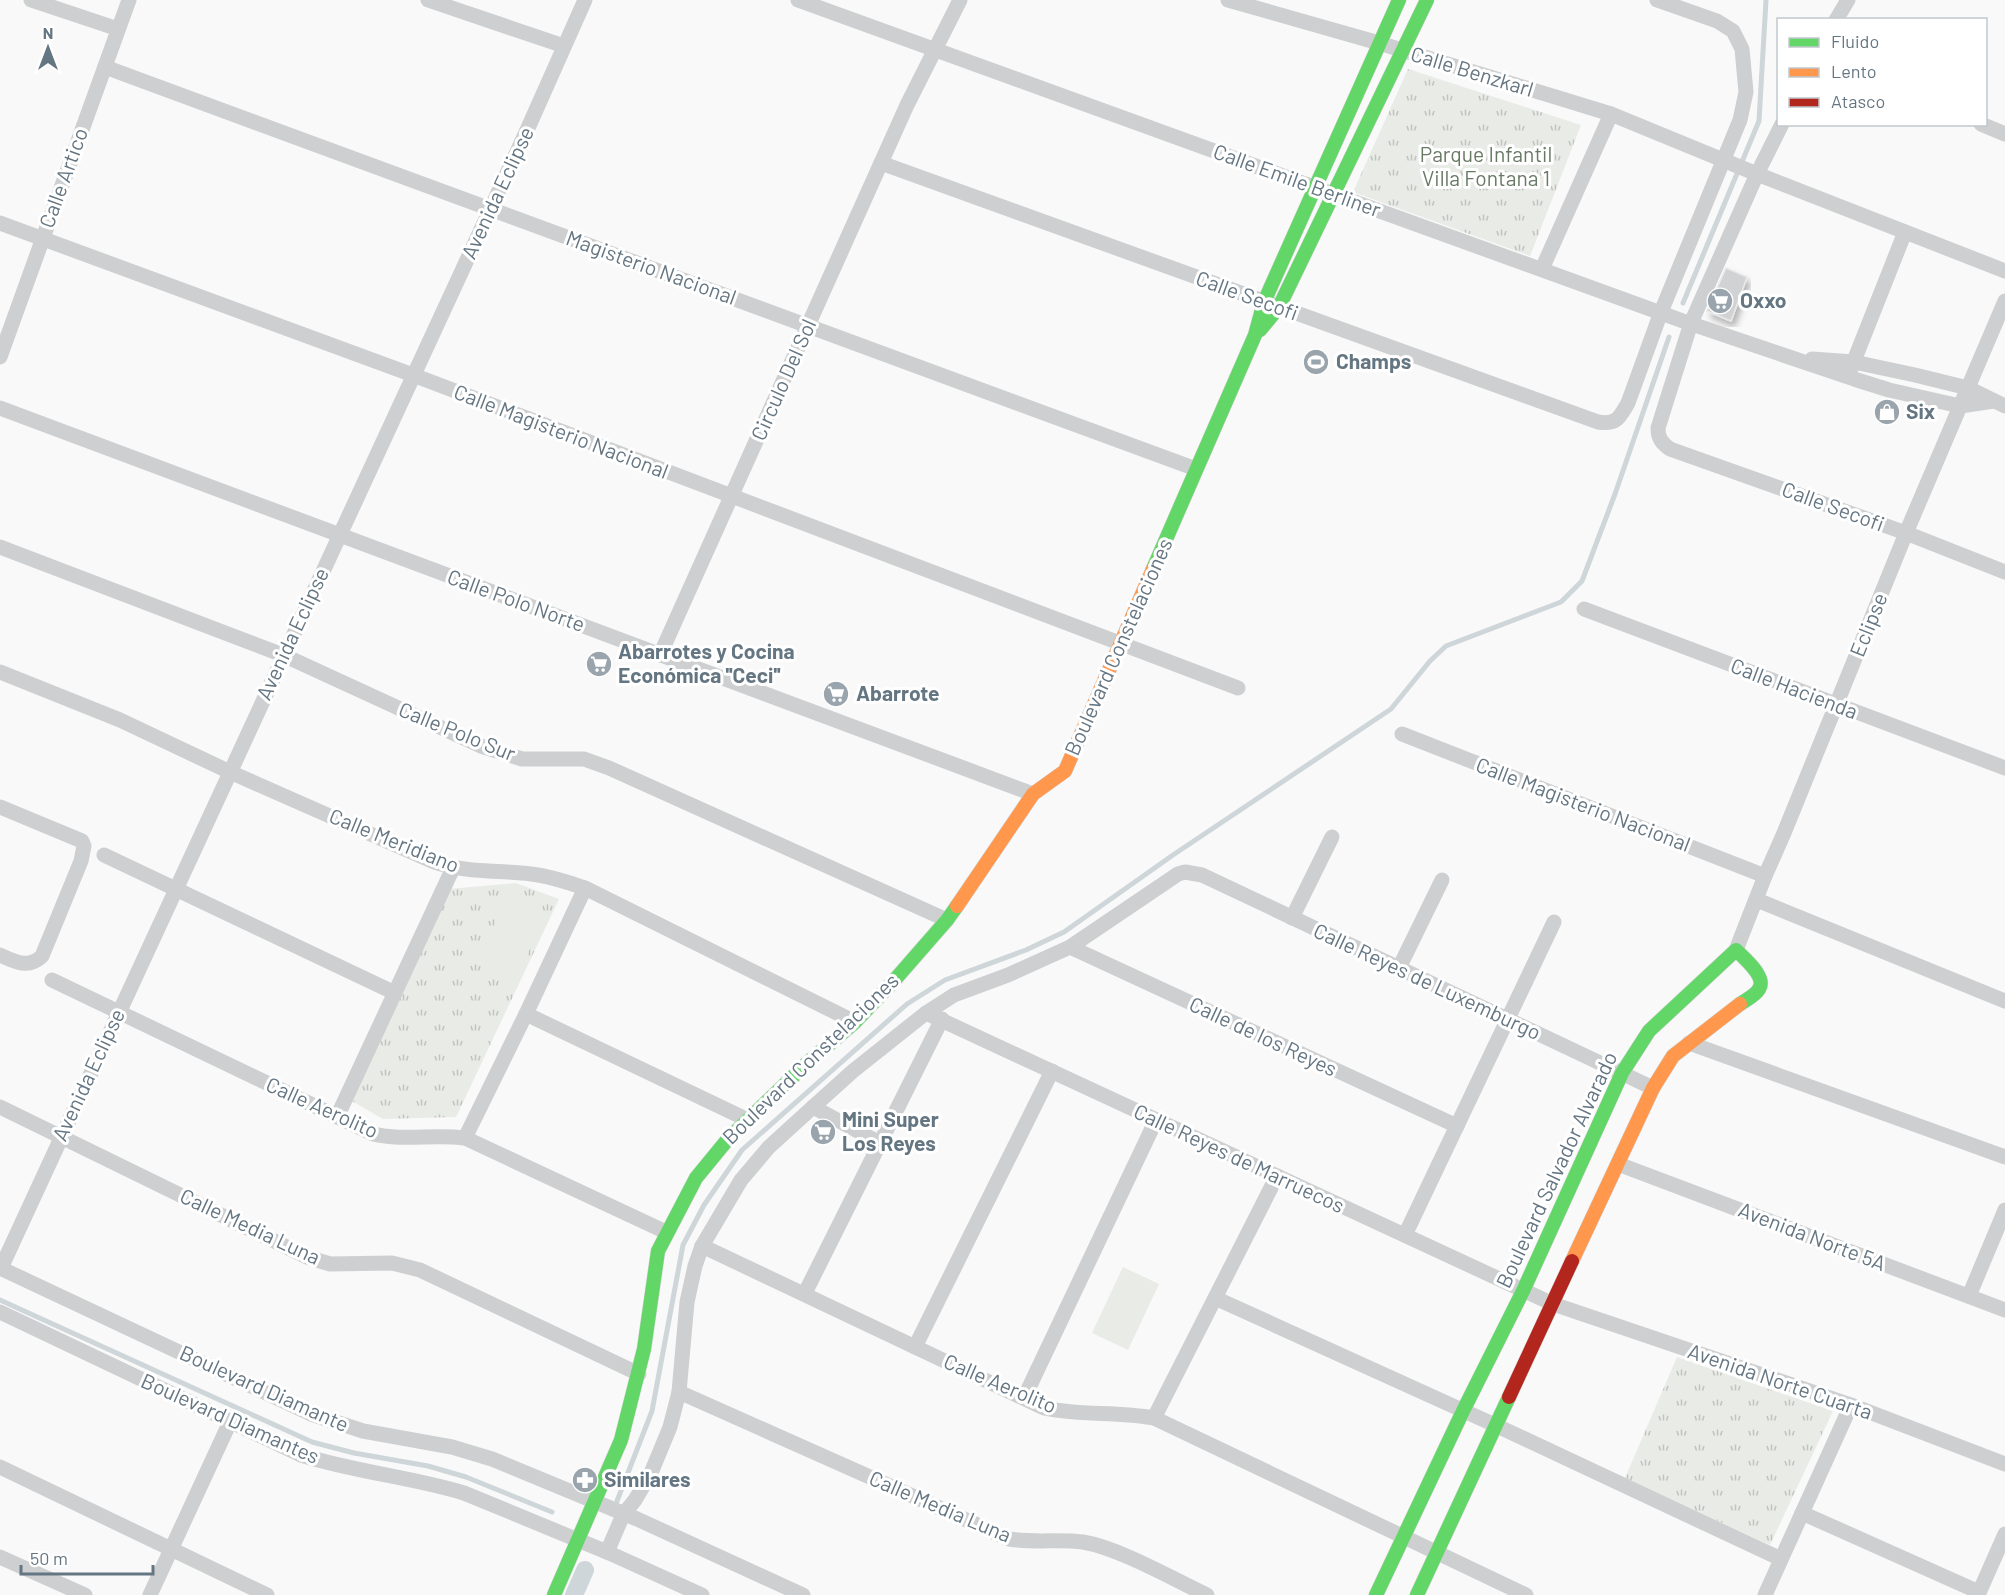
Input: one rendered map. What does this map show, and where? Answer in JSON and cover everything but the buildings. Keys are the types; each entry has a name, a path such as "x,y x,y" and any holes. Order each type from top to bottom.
{"street":[{"path":"31,0 118,29"},
{"name":"Calle Artico","path":"0,357 129,0"},
{"path":"428,0 564,46"},
{"name":"Avenida Eclipse","path":"1,1268 585,0"},
{"name":"Calle Emile Berliner","path":"798,0 826,5 935,50 1687,322 1848,377 1889,390 1960,406 1999,403"},
{"name":"Circulo Del Sol","path":"660,655 907,105 960,0"},
{"name":"Calle Benzkarl","path":"1228,0 1403,50 1611,114 1752,172"},
{"name":"Boulevard Constelaciones","path":"554,1595 621,1440 639,1374 657,1260 666,1232 696,1178 728,1139 804,1066 855,1022 947,920 1033,794 1065,771 1255,335 1264,302 1399,0"},
{"name":"Boulevard Constelaciones","path":"1255,335 1279,308 1427,0"},
{"path":"1657,0 1717,21 1733,31 1742,49 1746,98 1740,120 1722,160 1663,313"},
{"path":"1837,18 1848,0"},
{"name":"Magisterio Nacional","path":"105,67 1196,469"},
{"path":"1542,269 1611,114"},
{"path":"1687,322 1752,172 1781,126"},
{"path":"1986,126 2005,134"},
{"name":"Calle Secofi","path":"881,163 1598,422 1615,422 1628,403 1663,313"},
{"path":"1752,172 2005,271"},
{"name":"Calle Magisterio Nacional","path":"0,223 413,375 1238,688"},
{"path":"1848,377 1905,232"},
{"name":"Eclipse","path":"1736,950 1757,900 1764,876 1906,533 2005,301"},
{"name":"Calle Secofi","path":"1687,322 1659,428 1662,442 1670,449 1906,533 2005,572"},
{"name":"Calle Emile Berliner","path":"1797,359 1854,362 1968,388 1999,403"},
{"name":"Calle Polo Norte","path":"0,408 1033,794"},
{"name":"Calle Polo Sur","path":"0,547 284,656 504,755 522,759 584,759 609,768 947,920"},
{"name":"Calle Hacienda","path":"1584,609 2005,768"},
{"name":"Calle Meridiano","path":"0,672 120,720 230,772 453,868 531,874 558,879 585,888 855,1022"},
{"name":"Calle Magisterio Nacional","path":"1402,734 1764,876"},
{"path":"0,807 82,841 84,846 84,853 42,956 36,962 29,964 0,955"},
{"path":"1292,918 1332,837"},
{"path":"104,855 395,993"},
{"path":"337,1117 453,868"},
{"name":"Boulevard Constelaciones","path":"607,1552 623,1515 651,1473 670,1427 680,1392 687,1302 702,1246 741,1180 769,1147 853,1071 926,1013 954,995 1008,975 1070,947 1178,874 1185,872 1202,875"},
{"name":"Calle Reyes de Luxemburgo","path":"1202,875 1653,1088"},
{"path":"1399,968 1442,880"},
{"path":"465,1138 585,888"},
{"path":"1757,900 2005,1001"},
{"path":"1405,1235 1554,922"},
{"name":"Calle de los Reyes","path":"1070,947 1456,1126"},
{"path":"1417,1595 1653,1088 1673,1056 1759,990 1761,986 1758,973 1736,950"},
{"name":"Boulevard Salvador Alvarado","path":"1376,1595 1463,1411 1524,1291 1622,1073 1649,1031 1736,950"},
{"name":"Calle Aerolito","path":"52,980 373,1134 391,1138 448,1136 465,1138 666,1232"},
{"name":"Calle Reyes de Marruecos","path":"926,1013 1553,1304"},
{"path":"526,1014 748,1120"},
{"path":"806,1293 942,1019"},
{"path":"1689,1043 2005,1157"},
{"path":"915,1347 1052,1071"},
{"name":"Calle Media Luna","path":"0,1107 307,1257 330,1264 392,1263 412,1268 639,1374"},
{"path":"813,1107 880,1143"},
{"path":"1024,1398 1156,1120"},
{"name":"Avenida Norte 5A","path":"1618,1164 2005,1310"},
{"path":"1154,1418 1277,1176"},
{"path":"1969,1296 2005,1210"},
{"name":"Calle Aerolito","path":"702,1246 806,1293 1044,1408 1062,1412 1134,1414 1154,1418 1526,1595"},
{"name":"Boulevard Diamante","path":"1,1268 327,1420 363,1431 469,1451 529,1474 803,1595"},
{"path":"1215,1298 1495,1425 1781,1559"},
{"name":"Avenida Norte Cuarta","path":"1553,1304 1851,1405 2005,1464"},
{"name":"Boulevard Diamantes","path":"0,1312 301,1455 354,1470 441,1486 464,1493 607,1552 702,1595"},
{"name":"Calle Media Luna","path":"680,1392 1009,1539 1086,1542 1123,1555 1207,1595"},
{"path":"1765,1595 1851,1405"},
{"path":"150,1595 230,1422"},
{"path":"0,1467 267,1595"},
{"path":"1802,1513 1978,1594 2003,1543"},
{"path":"0,1557 85,1595"}],"green space":[{"name":"Parque Infantil Villa Fontana 1","path":"1408,69 1581,125 1530,256 1353,192"},
{"path":"516,883 559,899 456,1117 383,1119 352,1101 449,889"},
{"path":"506,900 546,915 515,980 477,963"},
{"path":"1123,1267 1159,1284 1128,1350 1092,1333"},
{"path":"1677,1357 1833,1411 1770,1545 1625,1478"}],"waterway":[{"path":"1683,303 1759,121 1766,0"},
{"path":"617,1501 652,1411 683,1245 704,1205 742,1150 907,1004 945,980 1026,950 1064,932 1173,855 1391,709 1430,661 1446,646 1561,602 1582,581 1615,494 1669,337"},
{"path":"0,1300 312,1442 354,1453 428,1466 466,1477 552,1512"},
{"path":"574,1595 585,1570"}],"traffic: fast":[{"path":"1153,569 1255,335 1264,302 1399,0"},
{"path":"1260,330 1279,307 1427,0"},
{"path":"554,1595 621,1440 644,1349 658,1251 696,1178 728,1139 804,1066 855,1022 892,983 957,906"},
{"path":"1376,1595 1523,1291 1622,1073 1649,1031 1736,950 1754,968 1761,984 1756,993 1740,1004"},
{"path":"1417,1595 1509,1397"}],"traffic: slow":[{"path":"957,906 1033,794 1065,771 1153,569"},
{"path":"1572,1261 1653,1088 1673,1056 1740,1004"}],"traffic: jam":[{"path":"1509,1397 1572,1261"}],"place":[{"name":"Oxxo","path":"1720,301"},
{"name":"Champs","path":"1316,362"},
{"name":"Six","path":"1887,412"},
{"name":"Abarrotes y Cocina Económica ''Ceci''","path":"599,664"},
{"name":"Abarrote","path":"836,694"},
{"name":"Mini Super Los Reyes","path":"823,1132"},
{"name":"Similares","path":"585,1480"}]}
